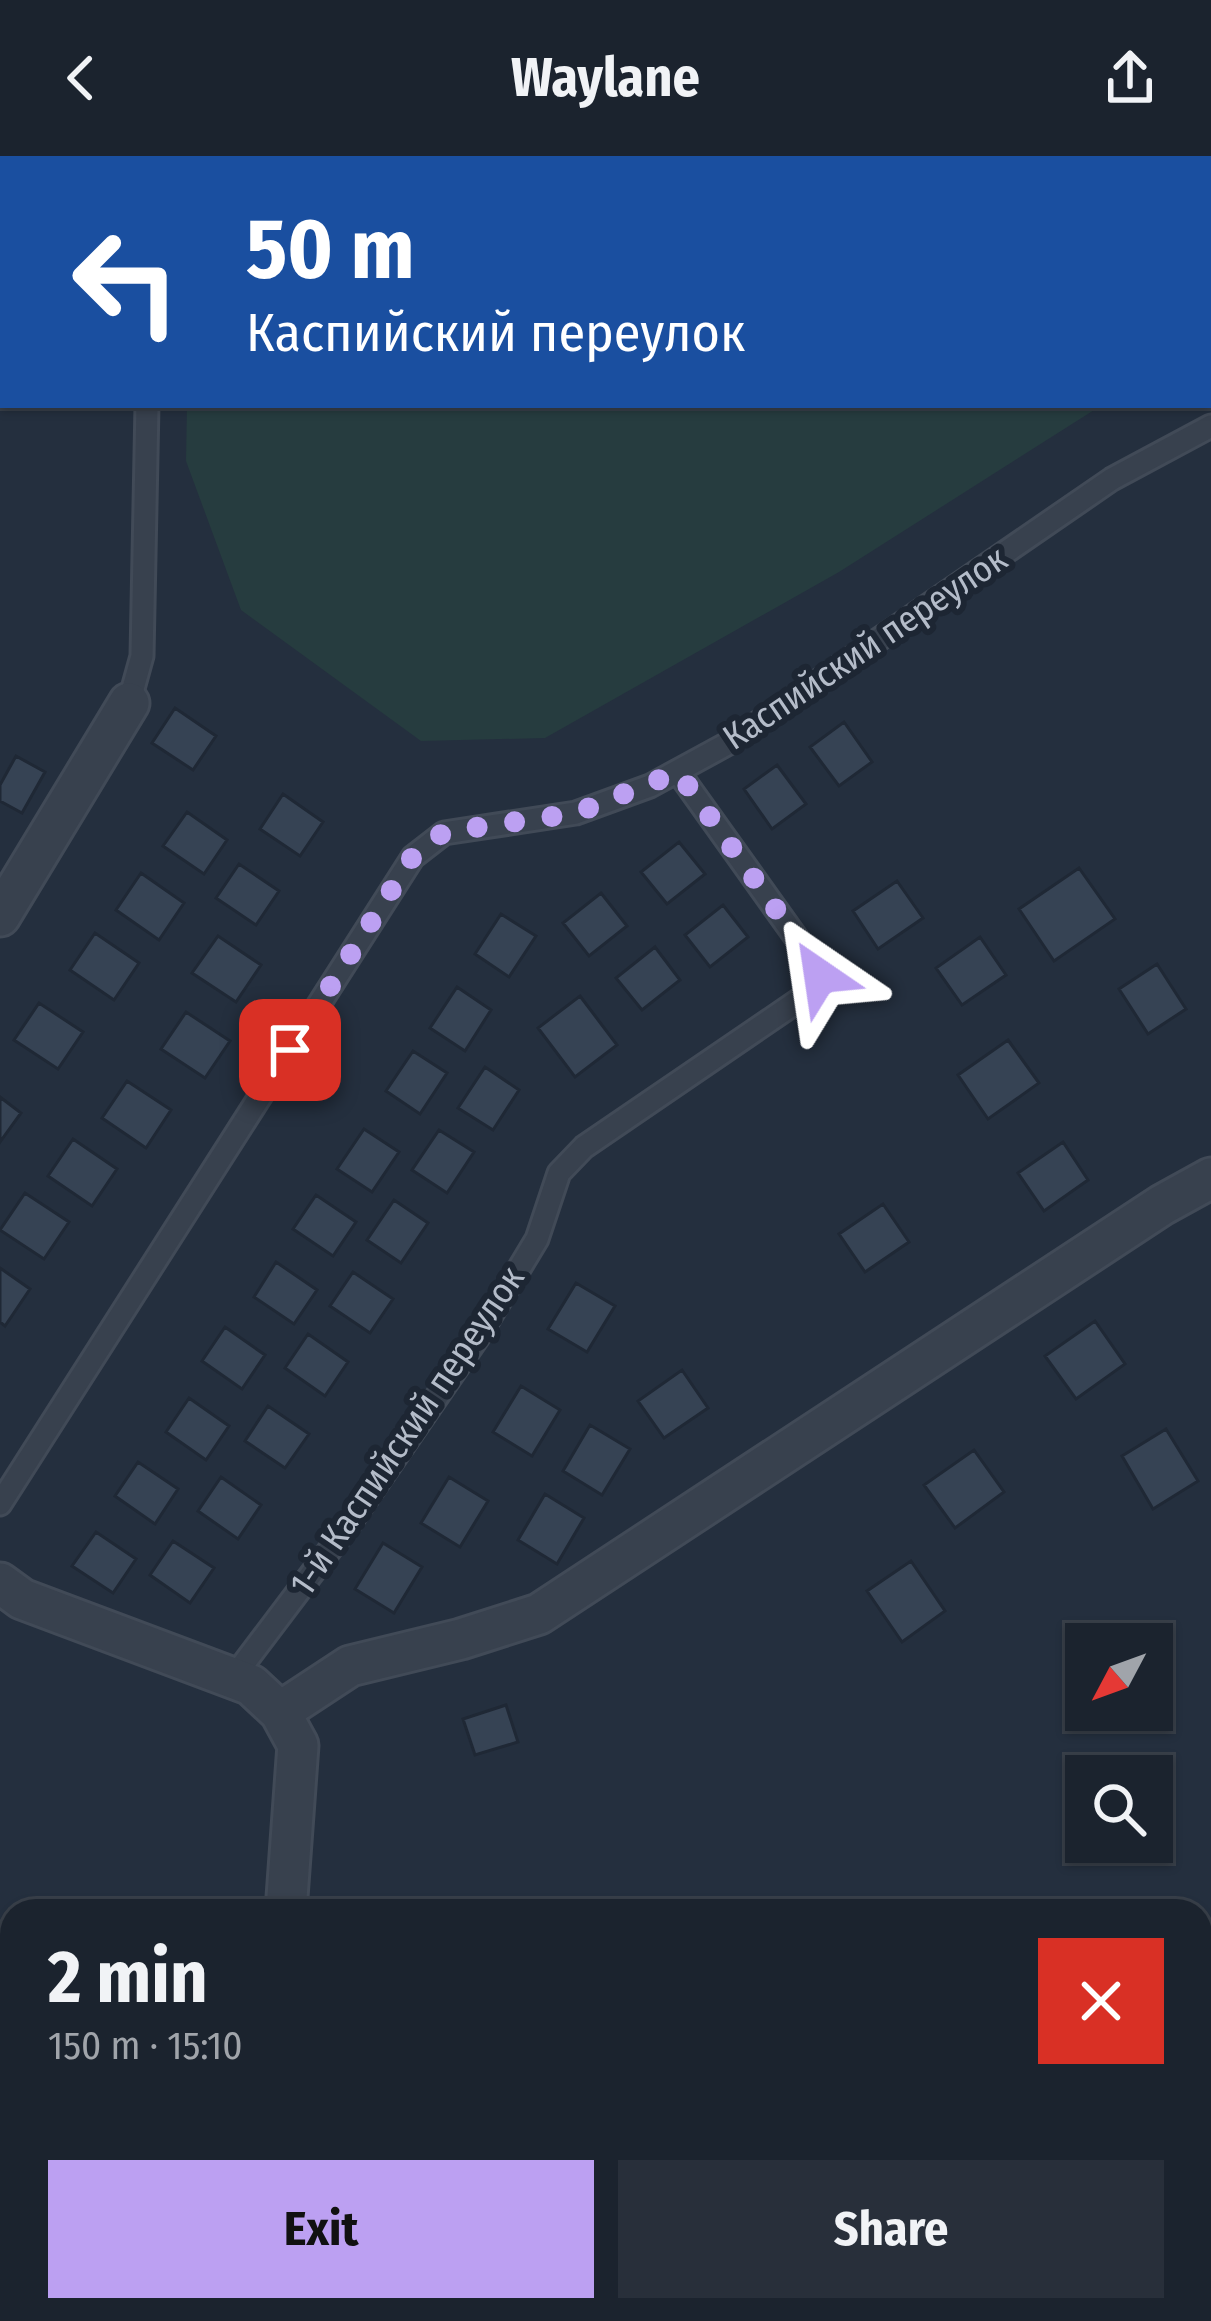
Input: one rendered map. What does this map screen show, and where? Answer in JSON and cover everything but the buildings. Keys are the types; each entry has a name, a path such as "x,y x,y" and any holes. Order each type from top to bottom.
{"street":[{"path":"0,916 130,704"},
{"path":"280,1712 350,1666 539,1614 1162,1205 1211,1178"},
{"path":"0,1583 22,1599 251,1684 280,1712 298,1745 287,1899"}],"lane":[{"path":"130,704 142,656 147,408"},
{"name":"Каспийский переулок","path":"0,1504 413,856 444,832 576,813 678,772 727,744 1112,479 1211,426"},
{"name":"1-й Каспийский переулок","path":"233,1678 350,1523 478,1337 537,1239 560,1173 584,1147 814,990 820,976 815,964 678,772"}],"green space":[{"path":"187,408 1097,408 839,572 545,738 421,741 241,610 186,461"}],"route":[{"path":"290,1050 413,856 429,840 444,832 576,813 678,772 820,976"}]}
